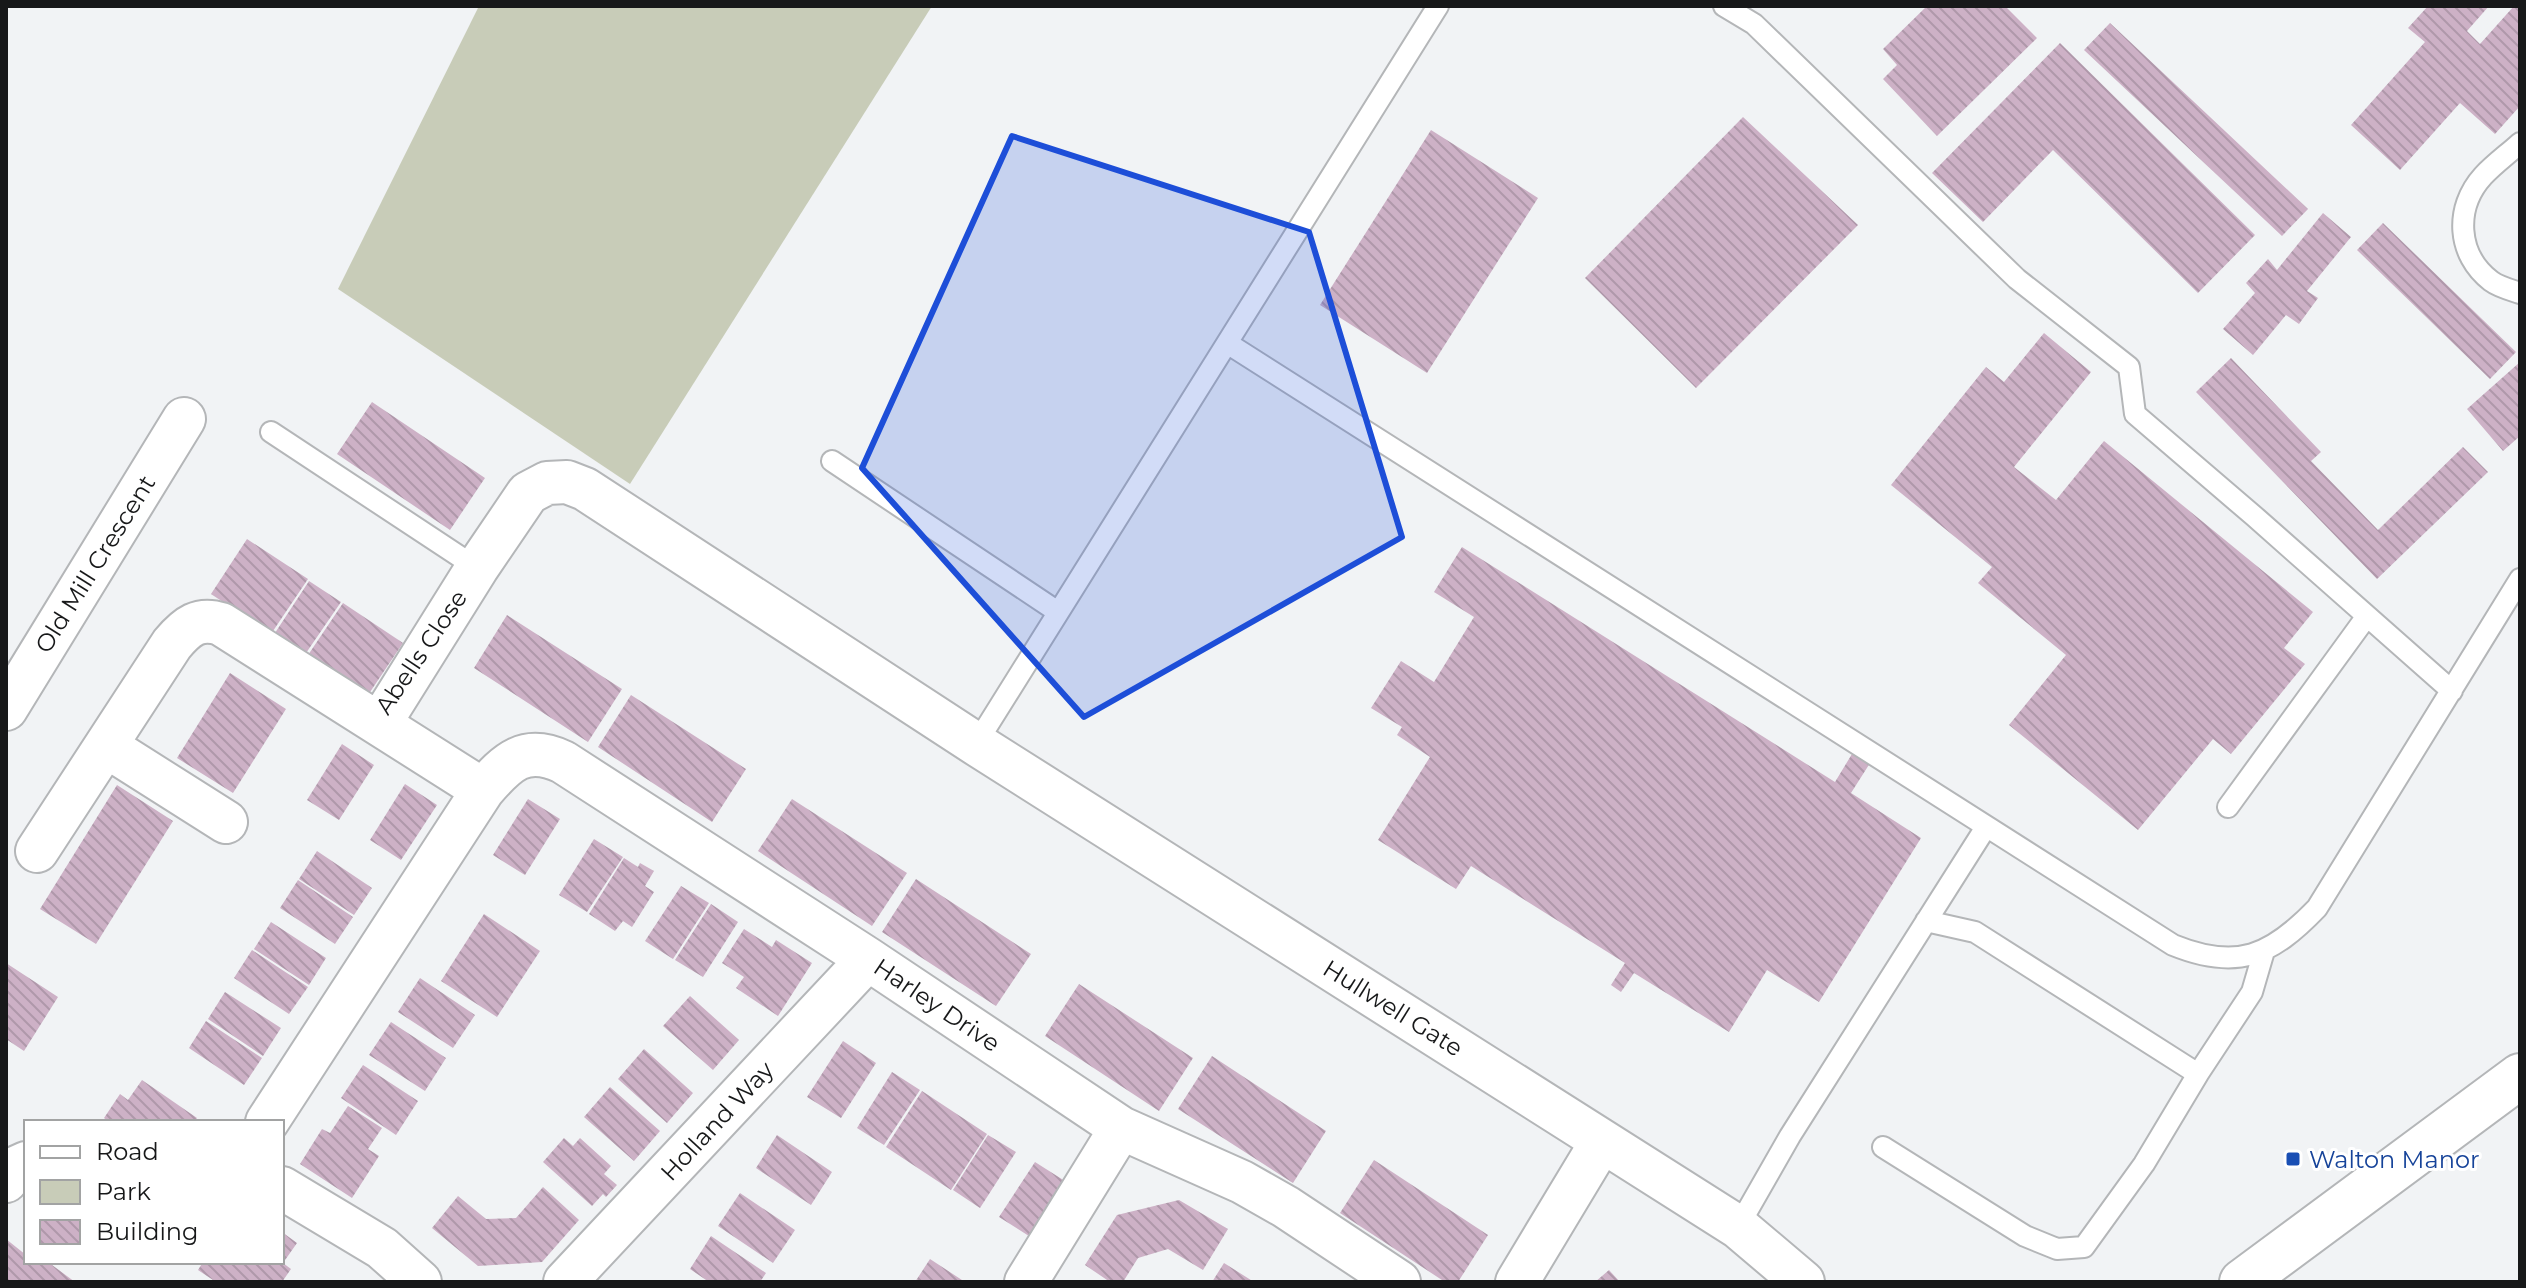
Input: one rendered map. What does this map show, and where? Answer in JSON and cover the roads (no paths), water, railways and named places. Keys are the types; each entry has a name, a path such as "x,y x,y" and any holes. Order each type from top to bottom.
{"street":[{"name":"Old Mill Crescent","path":"6,709 184,419"},
{"name":"Hullwell Gate","path":"477,568 528,493 547,483 567,482 585,489 976,744 1738,1227 1803,1282"},
{"name":"Abells Close","path":"37,851 172,644 195,622 209,620 221,624 380,723 477,568"},
{"path":"380,723 483,790"},
{"path":"106,746 226,822"},
{"name":"Harley Drive","path":"268,1120 483,790 506,765 516,759 528,755 552,757 868,959 1121,1128 1242,1182 1286,1207 1399,1282"},
{"name":"Holland Way","path":"565,1282 868,959"},
{"path":"2242,1282 2520,1076"},
{"path":"1026,1282 1121,1128"},
{"path":"1517,1282 1602,1141"},
{"path":"6,1181 15,1168 24,1164"},
{"path":"284,1189 382,1248 420,1282"}],"lane":[{"path":"976,744 1438,6"},
{"path":"1724,6 1754,24 2017,279 2129,367 2135,414 2452,691"},
{"path":"2520,143 2481,178 2465,206 2461,234 2476,266 2493,283 2520,293"},
{"path":"1227,343 1986,827 2173,945 2193,953 2237,959 2264,951 2293,933 2317,908 2520,579"},
{"name":"Abells Close","path":"271,432 477,568"},
{"path":"832,461 1058,612"},
{"path":"2228,807 2367,616"},
{"path":"1738,1227 1790,1136 1986,827"},
{"path":"1926,921 1975,932 2198,1074"},
{"path":"1883,1147 2025,1236 2057,1249 2084,1247 2144,1164 2252,992 2264,951"}],"place":[{"name":"Walton Manor","path":"2293,1159"}]}
